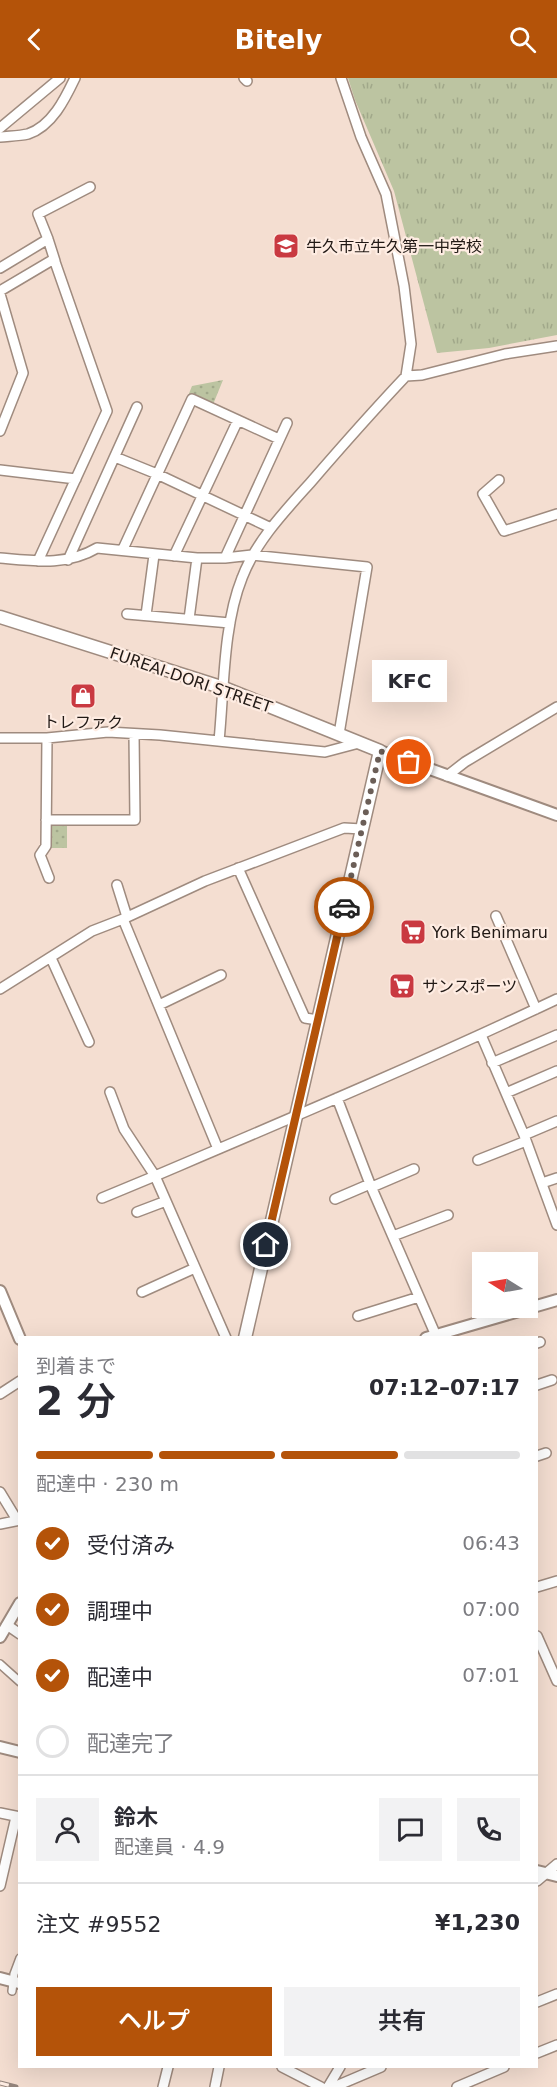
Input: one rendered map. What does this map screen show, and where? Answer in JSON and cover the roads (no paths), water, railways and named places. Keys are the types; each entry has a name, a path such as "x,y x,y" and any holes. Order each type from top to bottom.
{"main road":[{"name":"FUREAI-DORI STREET","path":"0,617 224,688 380,751"},
{"path":"245,1336 380,751"}],"street":[{"path":"0,128 60,78"},
{"path":"0,137 27,134 38,130 61,107 75,78"},
{"path":"219,741 231,623 241,580 252,555 271,528 406,376 411,345 404,286 386,194 361,137 341,78"},
{"path":"38,561 107,411 38,214 90,187"},
{"path":"0,268 48,239"},
{"path":"0,431 23,374 0,292 54,259 55,261"},
{"path":"406,376 422,375 505,354 557,346"},
{"path":"123,549 192,399 279,439"},
{"path":"68,560 137,406"},
{"path":"174,556 238,420"},
{"path":"225,558 288,423"},
{"path":"115,457 157,474 271,528"},
{"path":"0,470 76,479"},
{"path":"499,480 483,494 504,531 557,514"},
{"path":"0,558 38,561 68,560 84,556 97,548 197,558 252,555 367,567 339,734"},
{"path":"146,615 154,555"},
{"path":"189,619 197,558"},
{"path":"127,614 231,623"},
{"path":"447,776 465,762 557,707"},
{"path":"0,738 48,738 108,732 325,752 359,743"},
{"path":"46,820 135,820 134,734"},
{"path":"48,738 46,846 40,855 49,878"},
{"path":"380,751 557,815"},
{"path":"0,989 92,931 205,881 344,828 362,829"},
{"path":"238,868 305,1018 318,1020"},
{"path":"117,885 125,918 218,1149"},
{"path":"496,916 536,1009"},
{"path":"51,958 89,1042"},
{"path":"159,1005 221,975"},
{"path":"102,1198 296,1117 557,999"},
{"path":"481,1035 525,1138 557,1225"},
{"path":"492,1063 557,1035"},
{"path":"506,1093 557,1071"},
{"path":"110,1092 124,1129 154,1176 166,1201 225,1336"},
{"path":"337,1098 371,1186 419,1297 433,1336"},
{"path":"478,1160 557,1121"},
{"path":"335,1199 414,1168"},
{"path":"542,1183 557,1178"},
{"path":"137,1212 166,1201"},
{"path":"393,1236 448,1215"},
{"path":"142,1292 195,1268"},
{"path":"0,1291 19,1336"},
{"path":"358,1316 419,1297"},
{"path":"436,1336 557,1300"},
{"path":"538,1385 552,1380"},
{"path":"0,1394 18,1383"},
{"path":"0,1492 18,1520 0,1524"},
{"path":"538,1587 557,1581"},
{"path":"0,1637 18,1606"},
{"path":"7,1625 18,1633"},
{"path":"538,1638 557,1681"},
{"path":"0,1664 18,1680"},
{"path":"0,1747 18,1752"},
{"path":"0,1813 18,1817 0,1886"},
{"path":"544,1875 557,1864"},
{"path":"0,1978 14,1985 18,1967"},
{"path":"538,2002 557,1994"},
{"path":"538,2053 557,2045"},
{"path":"163,2087 168,2068"},
{"path":"216,2087 219,2068"},
{"path":"284,2068 321,2087"},
{"path":"328,2087 339,2068"},
{"path":"334,2087 379,2068"},
{"path":"457,2087 502,2068"}],"railway":[{"path":"0,2083 16,2087"}],"place":[{"name":"牛久市立牛久第一中学校","path":"286,246"},
{"name":"トレファク","path":"83,696"},
{"name":"KFC","path":"409,762"},
{"name":"York Benimaru","path":"413,932"},
{"name":"サンスポーツ","path":"402,986"}]}
